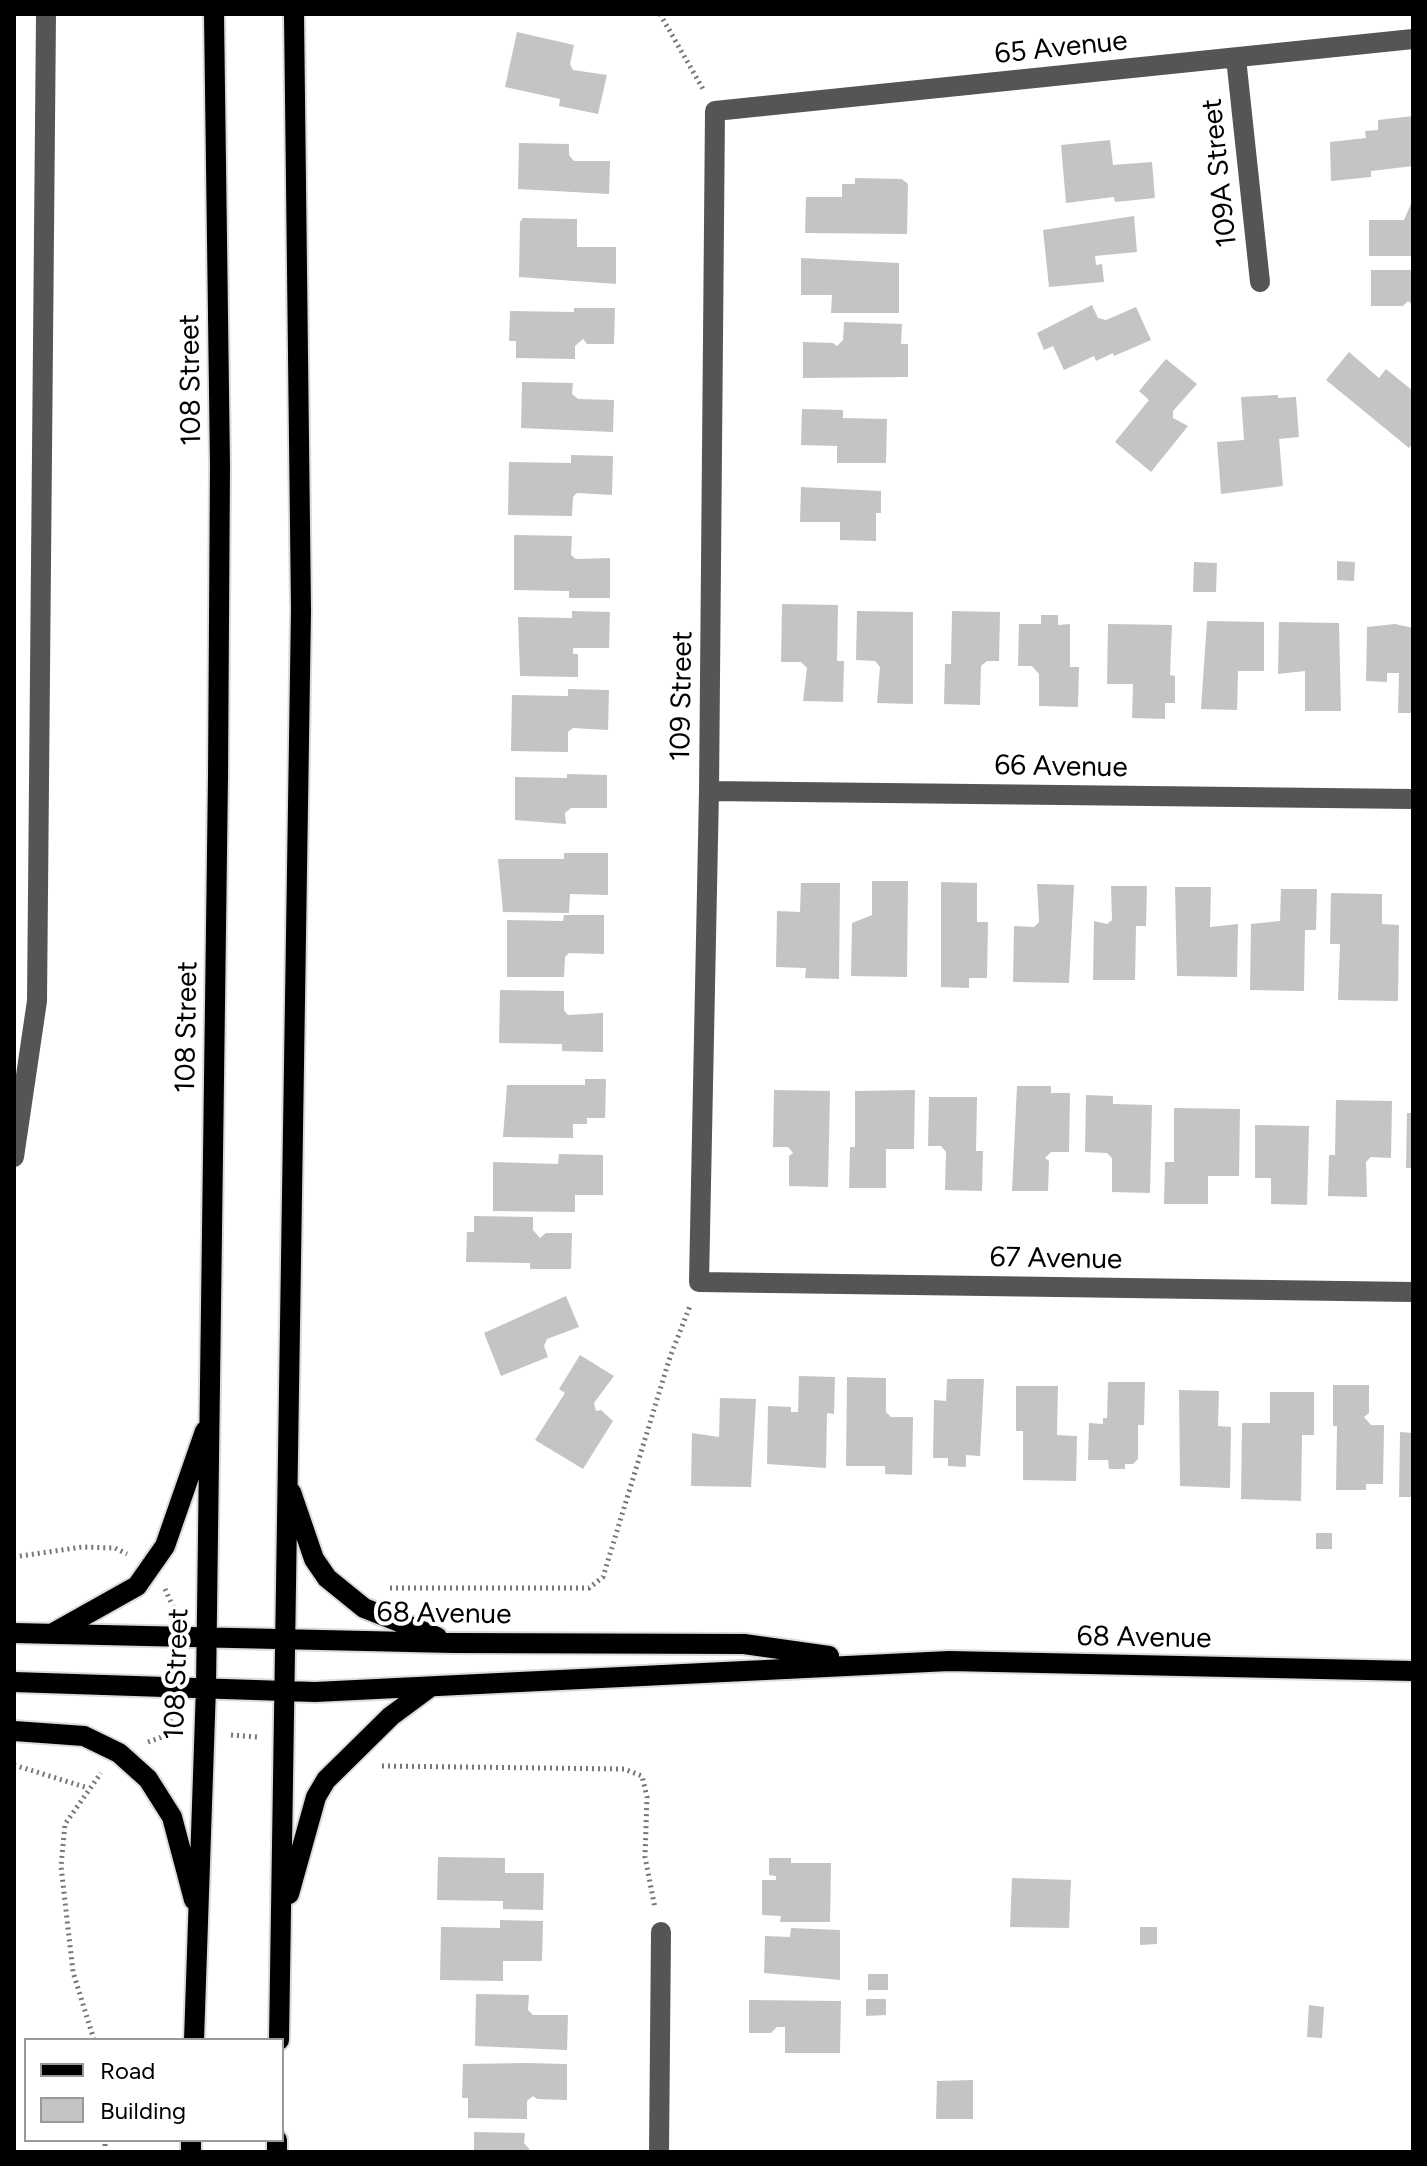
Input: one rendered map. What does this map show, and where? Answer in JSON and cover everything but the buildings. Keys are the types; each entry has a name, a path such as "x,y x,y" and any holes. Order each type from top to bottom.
{"main road":[{"name":"108 Street","path":"194,2038 200,1923 211,1412 220,466 214,14"},
{"path":"279,2038 301,610 294,14"},
{"path":"53,1633 101,1609 137,1586 151,1567 165,1546 211,1412"},
{"path":"287,1481 314,1559 327,1578 351,1600 389,1619 453,1643"},
{"name":"68 Avenue","path":"14,1633 453,1643 744,1644 873,1663"},
{"name":"68 Avenue","path":"14,1682 206,1687 283,1693 429,1688 873,1663 1413,1671"},
{"path":"281,1925 306,1827 326,1780 391,1716 429,1688"},
{"path":"14,1731 84,1736 119,1753 148,1779 172,1817 200,1923"}],"street":[{"path":"14,1157 37,1001 46,14"},
{"name":"65 Avenue","path":"715,111 1413,39"},
{"name":"109A Street","path":"1236,58 1260,282"},
{"name":"109 Street","path":"699,1282 709,791 715,111"},
{"name":"66 Avenue","path":"709,791 1413,799"},
{"name":"67 Avenue","path":"699,1282 1413,1292"},
{"path":"659,2152 661,1932"}],"path":[{"path":"660,14 715,111"},
{"path":"351,1600 395,1587 589,1588 603,1577 670,1357 699,1282"},
{"path":"14,1557 82,1547 115,1548 151,1567 174,1601 175,1636"},
{"path":"174,1601 207,1604"},
{"path":"170,1734 174,1686"},
{"path":"93,2038 73,1972 61,1866 65,1824 88,1788 119,1753 170,1734 283,1738"},
{"path":"14,1765 88,1788"},
{"path":"381,1765 624,1769 642,1776 647,1797 645,1857 661,1932"}]}
